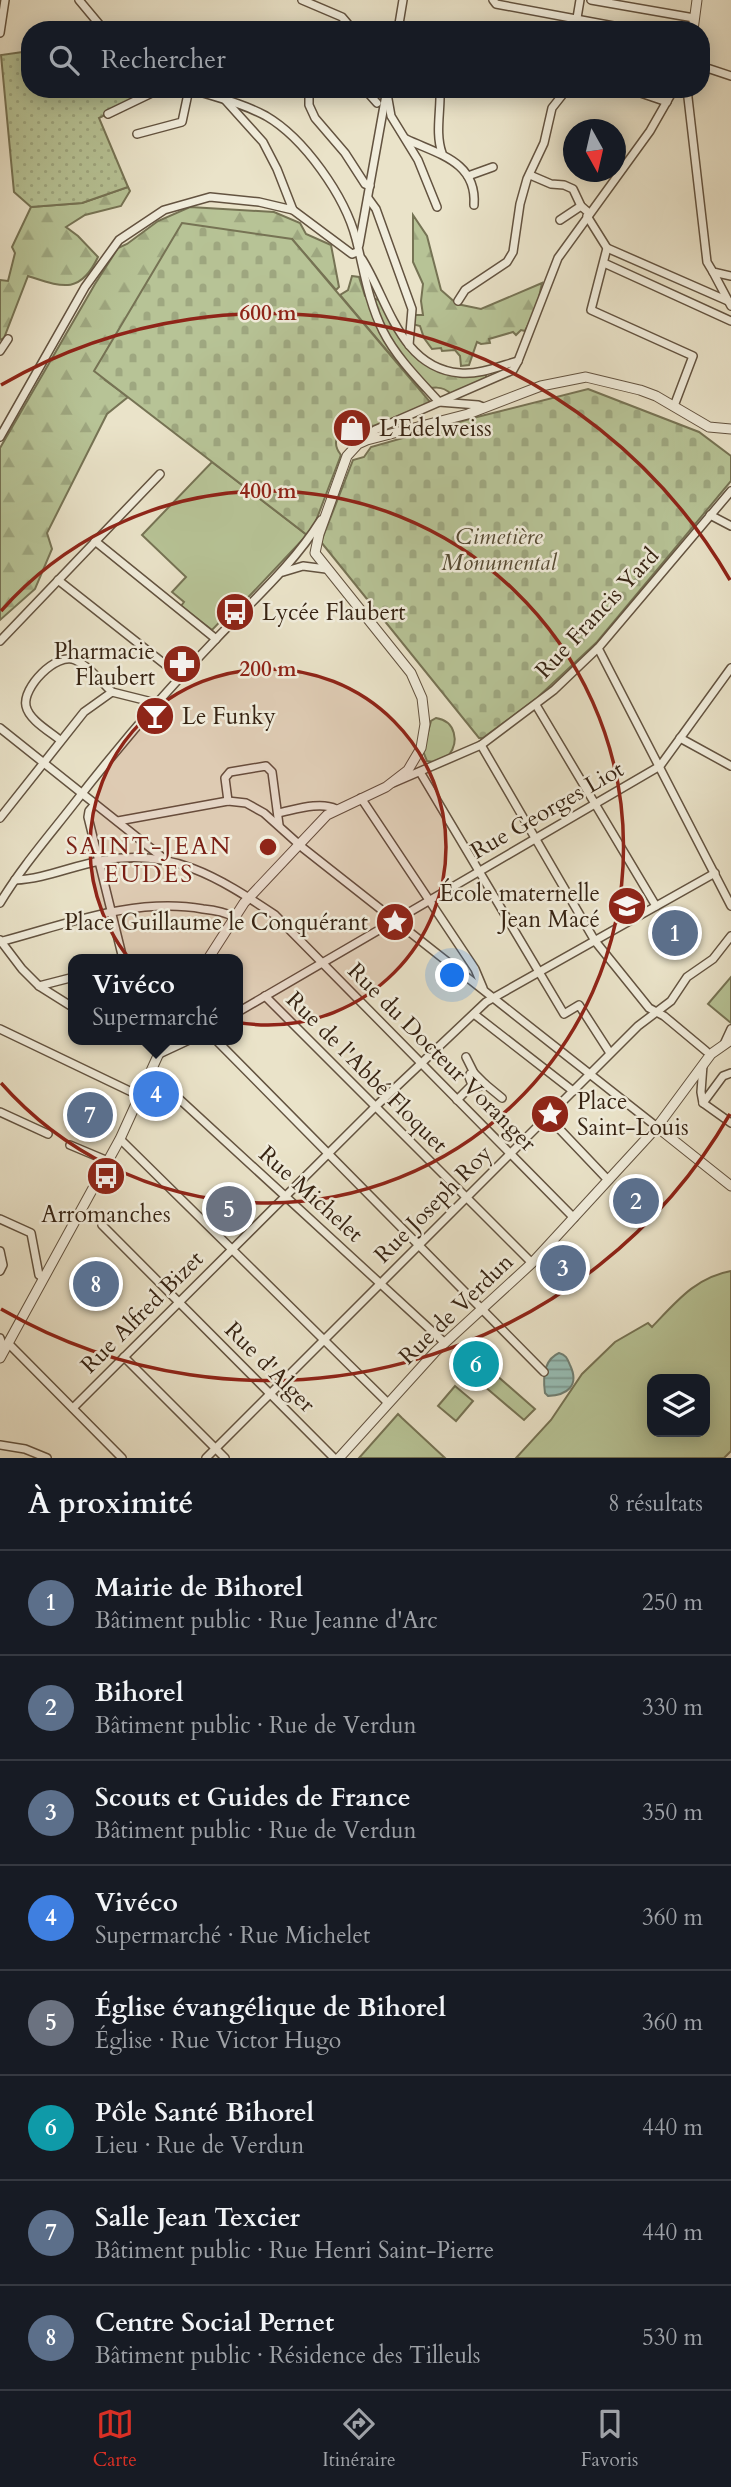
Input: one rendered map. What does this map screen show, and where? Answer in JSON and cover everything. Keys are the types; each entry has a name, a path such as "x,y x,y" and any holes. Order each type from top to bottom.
{"street":[{"path":"0,33 5,0"},
{"path":"79,0 96,21"},
{"path":"302,0 346,21"},
{"path":"399,21 402,0"},
{"path":"493,0 496,4 583,21"},
{"path":"577,20 580,0"},
{"path":"591,0 695,18"},
{"path":"694,21 697,0"},
{"path":"710,69 731,76"},
{"path":"108,114 141,98"},
{"path":"136,134 182,122 188,98"},
{"path":"219,98 266,117 292,136 312,157 344,209 356,238 370,303 396,352 439,402 483,407"},
{"path":"309,98 315,118 370,187"},
{"path":"373,98 377,103"},
{"path":"386,98 357,252 374,277 398,330 409,346 425,361 460,373 476,372 518,361"},
{"path":"388,98 391,116 418,160 437,207"},
{"path":"440,98 438,142 442,153"},
{"path":"458,301 466,290 507,262 513,252 520,204 544,143 552,108 560,98"},
{"path":"655,98 667,102"},
{"path":"277,577 292,568 312,562 315,545 347,456 358,444 375,430 513,370 558,258 650,131 669,98"},
{"path":"688,98 707,262 729,303"},
{"path":"225,100 263,142 293,210"},
{"path":"405,139 442,153 468,176 474,192 474,205"},
{"path":"468,176 493,167"},
{"path":"530,175 573,189 580,206 607,248 729,303"},
{"path":"0,437 85,287 113,248 119,240 164,210 210,197 259,202 293,210 352,254 357,252"},
{"path":"368,198 376,209 412,309 409,346"},
{"path":"560,220 580,206"},
{"path":"607,248 591,310 693,356 674,406"},
{"path":"604,263 731,321"},
{"path":"713,272 731,276"},
{"path":"0,351 8,339"},
{"path":"358,444 450,419 541,386 586,377 640,390 709,427 727,430"},
{"path":"0,642 160,474"},
{"name":"Rue Francis Yard","path":"414,771 428,768 479,746 571,676 598,648 731,491"},
{"path":"0,903 4,888 15,880 156,703 277,577 310,538 327,510"},
{"path":"710,515 731,526"},
{"path":"94,541 216,639"},
{"path":"296,553 305,550 315,553 418,684 425,724 414,771 480,872 564,1014 579,1005 610,1053"},
{"path":"303,566 326,569"},
{"path":"58,580 181,677"},
{"path":"598,648 731,906"},
{"path":"60,740 29,714 25,700 29,689 53,663 68,658 76,660 112,692 156,703"},
{"name":"Rue Georges Liot","path":"243,1009 660,766 730,672"},
{"path":"0,818 84,712 112,692"},
{"path":"536,705 656,906"},
{"path":"0,727 164,859"},
{"path":"680,738 731,766"},
{"path":"479,746 595,940 649,1008 656,1010 683,1030 685,1035 706,1051"},
{"path":"417,755 428,768"},
{"path":"228,802 225,778 230,772 267,766 272,772 280,826"},
{"path":"211,954 249,898 327,815 414,771"},
{"path":"361,798 475,969 484,990"},
{"path":"118,821 228,802 246,803 280,826 395,921 731,1186"},
{"path":"95,804 87,813 122,954"},
{"path":"278,813 319,806 336,809"},
{"path":"15,880 131,856 164,859"},
{"name":"Rue du Docteur Voranger","path":"164,859 198,870 275,915 574,1218"},
{"name":"Rue Alfred Bizet","path":"73,1408 375,1107 486,1002 715,873"},
{"path":"68,1004 39,986 22,969 1,940 144,906 174,905 210,910 234,917"},
{"name":"Rue Joseph Roy","path":"206,1458 610,1053 656,1010 671,1000 687,977 713,959 731,936"},
{"path":"468,978 475,969"},
{"path":"39,986 68,979"},
{"name":"Rue de l'Abbé Floquet","path":"265,996 532,1264"},
{"path":"474,1014 573,1091"},
{"path":"0,1029 140,1096"},
{"path":"728,1041 731,1029"},
{"name":"Rue de Verdun","path":"340,1458 445,1343 532,1264 657,1127 702,1064 728,1041"},
{"path":"152,1045 160,1052"},
{"path":"122,1458 73,1408 3,1347 120,1139 163,1045"},
{"path":"160,1052 177,1045"},
{"path":"221,1045 544,1372"},
{"path":"466,1058 474,1073 502,1098"},
{"path":"702,1064 703,1103 731,1123"},
{"name":"Rue Michelet","path":"150,1073 445,1343"},
{"path":"472,1085 469,1077 474,1073"},
{"path":"703,1103 723,1076 731,1073"},
{"path":"472,1085 477,1087 485,1084"},
{"path":"457,1100 472,1085"},
{"path":"1,1116 48,1134"},
{"path":"548,1117 608,1181"},
{"path":"120,1139 388,1403"},
{"path":"71,1144 108,1161"},
{"path":"0,1219 31,1233 39,1275 43,1278"},
{"name":"Rue d'Alger","path":"102,1224 334,1458"},
{"path":"0,1251 0,1271"},
{"path":"124,1357 225,1458"},
{"path":"0,1445 25,1448 42,1457"}],"green space":[{"path":"21,52 21,98 137,98 99,118 128,187 82,203 31,207 14,192 1,55"},
{"path":"128,187 130,191 121,206 85,215 66,227 98,257 84,278 77,283 60,285 28,276 4,338 0,340 0,280 8,281 15,253 12,247 31,207 82,203"},
{"path":"190,207 274,212 300,223 306,234 331,245 339,287 336,290 292,239 105,380 128,397 107,414 47,533 52,549 35,589 0,620 0,448 118,248 158,221"},
{"path":"413,215 427,236 441,290 457,304 481,309 542,283 537,307 525,331 489,339 490,343 477,342 469,365 461,366 460,356 455,350 432,349 420,326 412,324 413,315 423,315 423,284 413,262"},
{"path":"182,223 292,239 431,403 366,429 353,424 340,429 336,445 341,455 314,526 307,535 94,371"},
{"path":"352,276 359,277 365,296 379,300 401,340 416,358 435,369 485,374 488,380 451,394 437,388 421,391 340,295 348,290"},
{"name":"Cimetière Monumental","path":"588,389 699,432 731,456 731,481 597,642 537,698 483,738 479,738 321,542 353,460 364,457 371,447"},
{"path":"212,462 307,535 239,607 235,606 212,630 181,606 184,602 172,592 186,577 142,535"},
{"path":"436,718 448,723 455,738 449,755 434,762 427,761 423,751 431,721"},
{"path":"731,977 731,1023 708,1004"},
{"path":"731,1271 731,1451 724,1458 516,1458 551,1420 582,1374 615,1342 648,1323 652,1327 687,1292 707,1279"},
{"path":"488,1368 535,1409 524,1420 477,1380"},
{"path":"455,1386 473,1401 456,1421 438,1406"},
{"path":"398,1414 402,1418 445,1458 359,1458"}],"water":[{"path":"559,1353 565,1356 573,1372 572,1384 561,1394 548,1396 544,1388 545,1370 550,1360"}],"place":[{"name":"L'Edelweiss","path":"352,428"},
{"name":"Lycée Flaubert","path":"235,612"},
{"name":"Pharmacie Flaubert","path":"182,664"},
{"name":"Le Funky","path":"155,716"},
{"name":"École maternelle Jean Macé","path":"627,906"},
{"name":"Place Guillaume le Conquérant","path":"395,922"},
{"name":"Mairie de Bihorel","path":"675,933"},
{"name":"Vivéco","path":"156,1094"},
{"name":"Place Saint-Louis","path":"550,1114"},
{"name":"Salle Jean Texcier","path":"90,1115"},
{"name":"Arromanches","path":"106,1176"},
{"name":"Bihorel","path":"636,1201"},
{"name":"Église évangélique de Bihorel","path":"229,1209"},
{"name":"Scouts et Guides de France","path":"563,1268"},
{"name":"Centre Social Pernet","path":"96,1284"},
{"name":"Pôle Santé Bihorel","path":"476,1364"}],"district":[{"name":"SAINT-JEAN EUDES","path":"149,860"}]}
